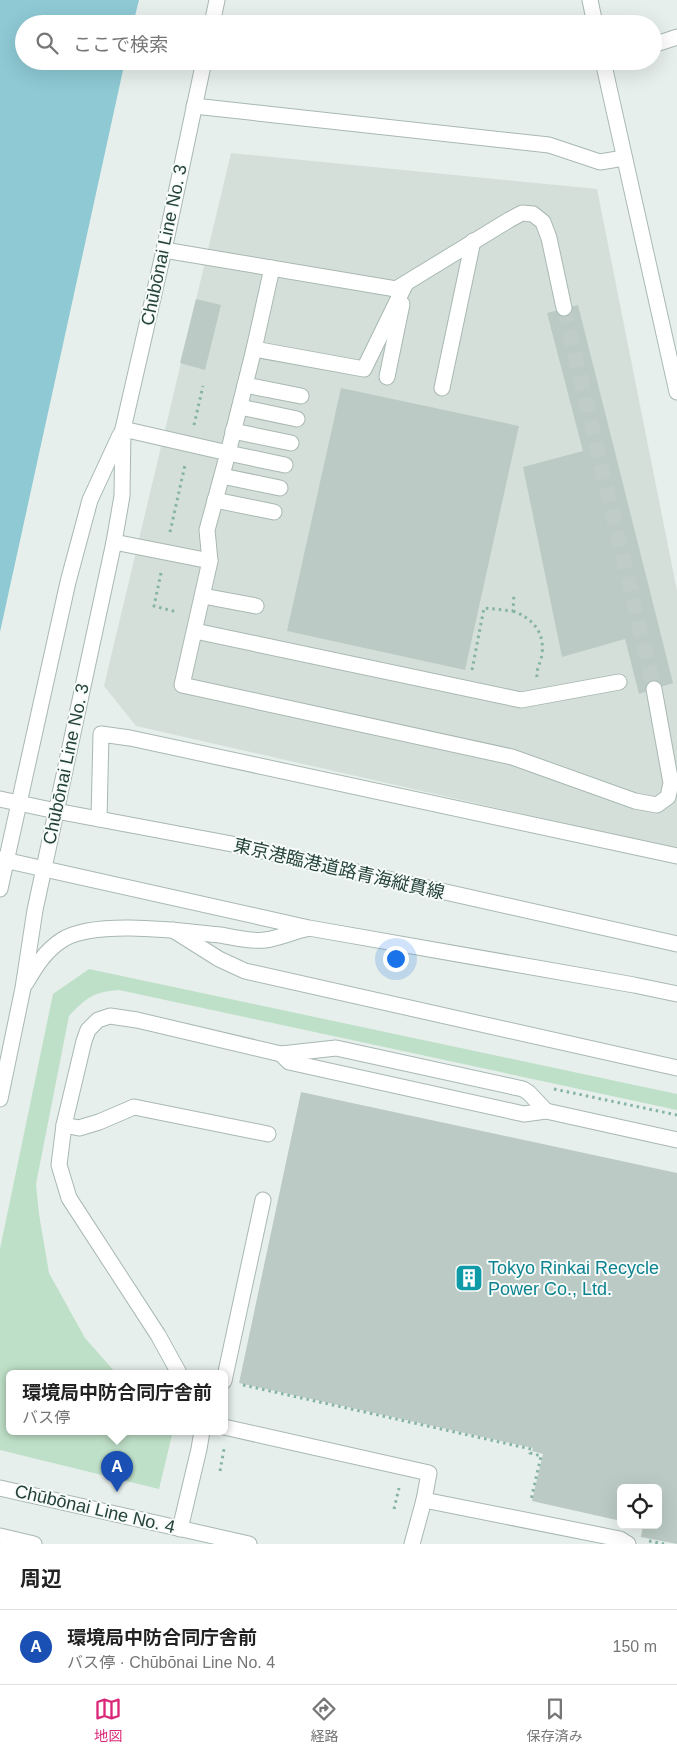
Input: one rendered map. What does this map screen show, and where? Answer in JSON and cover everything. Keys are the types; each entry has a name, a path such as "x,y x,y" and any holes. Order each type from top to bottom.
{"street":[{"path":"214,15 217,0"},
{"path":"590,0 593,15"},
{"path":"662,42 677,37"},
{"name":"Chūbōnai Line No. 3","path":"0,889 3,860 20,803 68,582 90,500 123,429 164,250 202,70"},
{"path":"605,70 677,392"},
{"path":"194,106 548,145 600,162 624,158"},
{"path":"164,250 396,289 522,213 533,214 543,222 549,238 564,308"},
{"path":"442,388 474,241"},
{"path":"272,268 240,407 207,530 210,561 182,685 512,757 635,801 657,805 668,798 671,782 654,689"},
{"path":"254,349 364,369 406,283"},
{"path":"387,377 406,283"},
{"path":"245,384 302,396"},
{"path":"240,407 297,420"},
{"path":"123,429 285,465"},
{"name":"Chūbōnai Line No. 3","path":"0,1099 23,988 32,927 44,868 114,542 122,496 123,429"},
{"path":"233,431 291,442"},
{"path":"222,476 280,488"},
{"path":"216,500 274,512"},
{"path":"114,542 210,561"},
{"path":"203,596 256,606"},
{"path":"195,631 522,700 619,682"},
{"path":"99,819 101,734 139,740 677,856"},
{"name":"東京港臨港道路青海縦貫線","path":"0,799 232,844 677,944"},
{"path":"3,860 309,928 677,994"},
{"path":"23,988 42,957 63,940 74,934 100,929 173,930 264,940 309,928"},
{"path":"173,930 219,959 245,971 677,1068"},
{"path":"177,1370 158,1335 69,1198 59,1165 64,1125 84,1041 88,1030 98,1020 110,1016 137,1020 281,1054 336,1048 523,1088 546,1111"},
{"path":"281,1054 289,1062 524,1114 546,1111 677,1140"},
{"path":"64,1125 79,1128 99,1122 134,1107 268,1134"},
{"path":"227,1370 263,1200"},
{"path":"228,1428 429,1474 412,1544"},
{"path":"180,1528 201,1435"},
{"name":"Chūbōnai Line No. 4","path":"0,1488 249,1544"},
{"path":"424,1500 620,1539 628,1544"},
{"path":"0,1536 34,1544"}],"path":[{"path":"194,425 203,386"},
{"path":"169,538 186,457"},
{"path":"162,567 154,606 181,613"},
{"path":"513,611 514,594"},
{"path":"471,676 484,608 513,611 524,615 533,622 539,632 542,643 542,654 536,670 537,679"},
{"path":"550,1088 677,1116"},
{"path":"240,1385 531,1449 530,1453 541,1456 530,1505"}],"shaded area":[{"path":"231,153 597,189 677,591 677,849 136,726 104,686"}],"green space":[{"path":"89,969 677,1094 677,1110 119,990 96,994 85,1000 69,1016 36,1184 49,1273 85,1338 113,1370 6,1370 6,1435 172,1435 159,1489 0,1450 0,1249 53,994"}],"water":[{"path":"0,0 139,0 135,15 15,15 15,70 123,70 0,632"}],"building":[{"path":"196,299 221,305 205,370 180,363"},
{"path":"578,305 673,683 639,694 625,639 562,657 523,467 583,451 547,313"},
{"path":"341,388 519,426 465,670 287,631"},
{"name":"Tokyo Rinkai Recycle Power Co., Ltd.","path":"301,1092 677,1173 677,1544 641,1537 642,1529 662,1529 662,1484 617,1484 617,1520 532,1501 543,1454 532,1451 533,1448 239,1383"}],"tunnel":[{"path":"564,308 654,689"}],"place":[{"name":"Tokyo Rinkai Recycle Power Co., Ltd.","path":"469,1278"},
{"name":"環境局中防合同庁舎前","path":"117,1492"}]}
